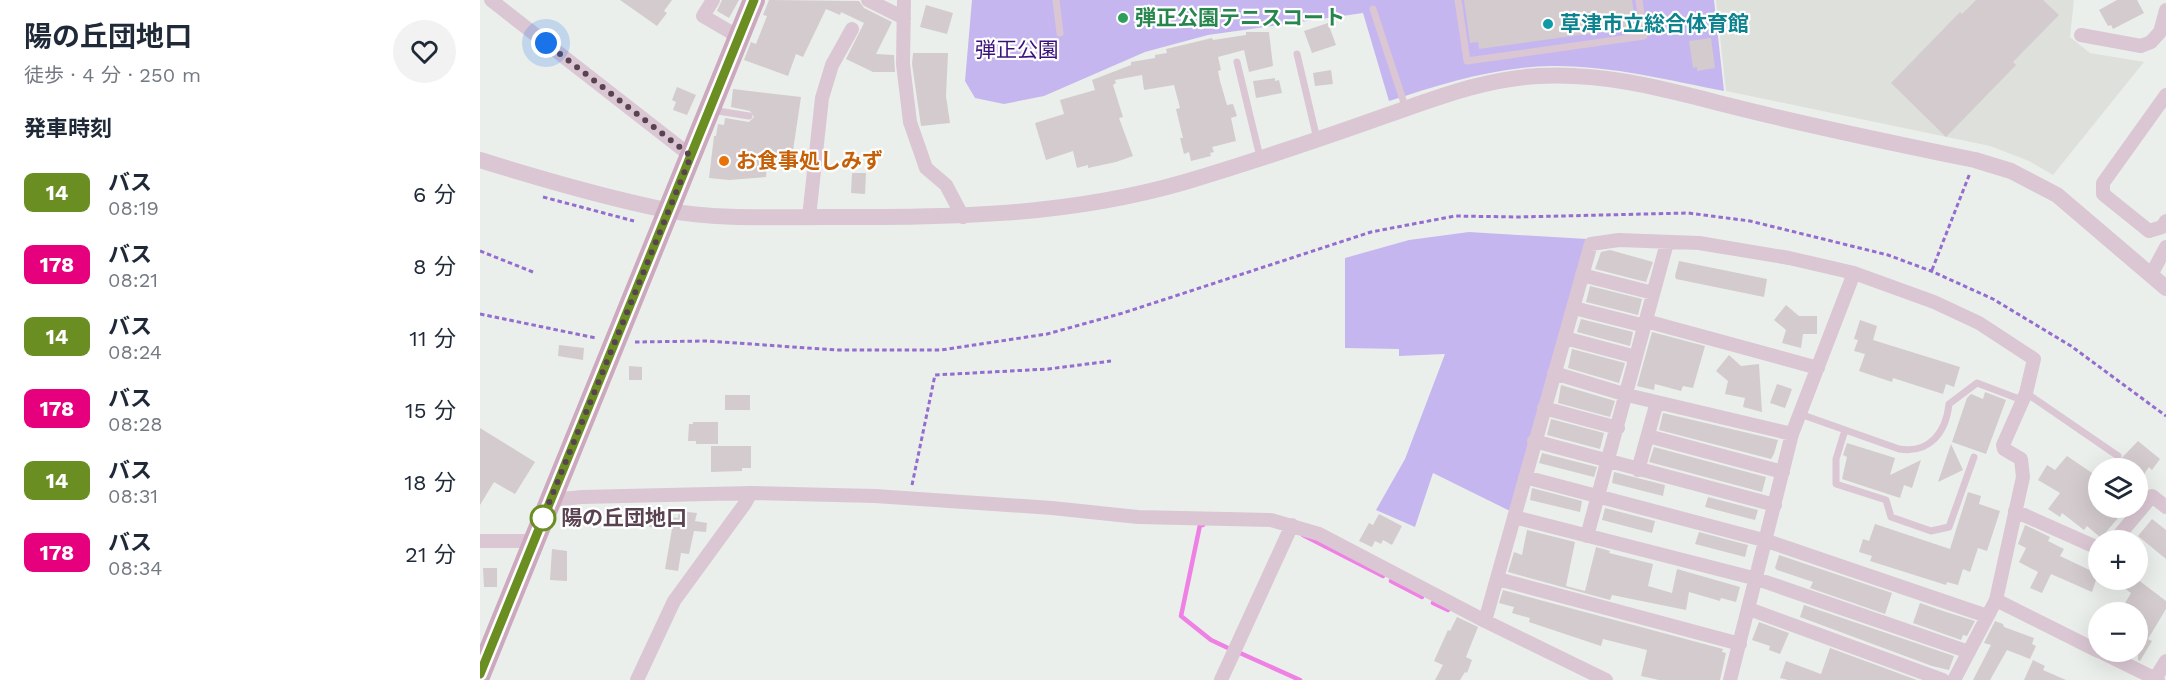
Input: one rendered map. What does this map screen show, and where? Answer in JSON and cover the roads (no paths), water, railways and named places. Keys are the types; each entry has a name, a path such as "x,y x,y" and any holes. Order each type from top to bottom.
{"main road":[{"path":"480,674 754,0"}],"street":[{"path":"491,0 691,156"},
{"path":"713,0 703,16 739,37"},
{"path":"868,0 904,18"},
{"path":"904,0 903,64 910,122 926,168 946,185 963,217"},
{"path":"2081,35 2141,46 2151,42 2160,32 2166,10"},
{"path":"809,217 822,98 832,65 852,29"},
{"path":"480,160 532,176 669,211 736,216 963,217 1064,208 1121,199 1317,140 1461,88 1504,78 1540,75 1599,77 1673,90 1727,105 1975,160 2011,171 2057,195 2166,288"},
{"path":"2166,95 2103,183 2103,194 2149,231 2162,227 2166,221"},
{"path":"1485,621 1591,244 1619,240 1699,243 1789,258 1854,273 1934,302 1979,323 2034,359 2024,396 2003,445 2004,449 2021,459 2024,477 2014,511 1996,600 1954,680"},
{"path":"1587,536 1667,243"},
{"path":"2151,275 2166,247"},
{"path":"1745,680 1731,677 1767,541 1792,434 1854,273"},
{"path":"1582,275 1653,293"},
{"path":"1574,308 1818,368"},
{"path":"1565,338 1636,357"},
{"path":"1554,373 1627,395 1792,434"},
{"path":"1638,470 1657,402"},
{"path":"1544,408 1618,428"},
{"path":"1648,436 1783,472"},
{"path":"1534,441 1775,505"},
{"path":"1525,477 1767,541 1987,616"},
{"path":"551,500 594,496 750,493 909,498 1052,508 1138,517 1271,520 1319,534 1485,621 1606,680"},
{"path":"637,680 674,601 744,505 750,493"},
{"path":"2123,530 2152,496 2166,507"},
{"path":"2014,511 2088,544"},
{"path":"1514,517 1757,579 1969,652"},
{"path":"1221,680 1292,525"},
{"path":"480,541 533,541"},
{"path":"1498,579 1740,644"},
{"path":"1996,600 2088,646"},
{"path":"1749,609 1943,680"},
{"path":"2121,662 2156,679 2166,661"}],"lane":[{"path":"1056,0 1060,33"},
{"path":"1458,0 1467,62 1644,36 1640,0"},
{"path":"1373,9 1406,109"},
{"path":"1297,54 1317,140"},
{"path":"1237,62 1260,158"},
{"path":"710,110 749,116"},
{"path":"1800,414 1899,449 1922,449 1938,438 1947,419 1949,404 1977,383 2024,396 2118,456"},
{"path":"1845,430 1836,459 1836,484 1886,500 1891,517 1931,531 1949,527 1974,457"}],"waterway":[{"path":"1203,525 1200,525 1181,616 1211,640 1228,648"},
{"path":"1303,535 1383,576"},
{"path":"1391,581 1422,597"},
{"path":"1433,603 1448,610"},
{"path":"1240,653 1300,680"}],"place":[{"name":"弾正公園テニスコート","path":"1123,18"},
{"name":"草津市立総合体育館","path":"1548,24"},
{"name":"お食事処しみず","path":"724,161"},
{"name":"陽の丘団地口","path":"543,518"}],"park label":[{"name":"弾正公園","path":"1017,50"}]}
